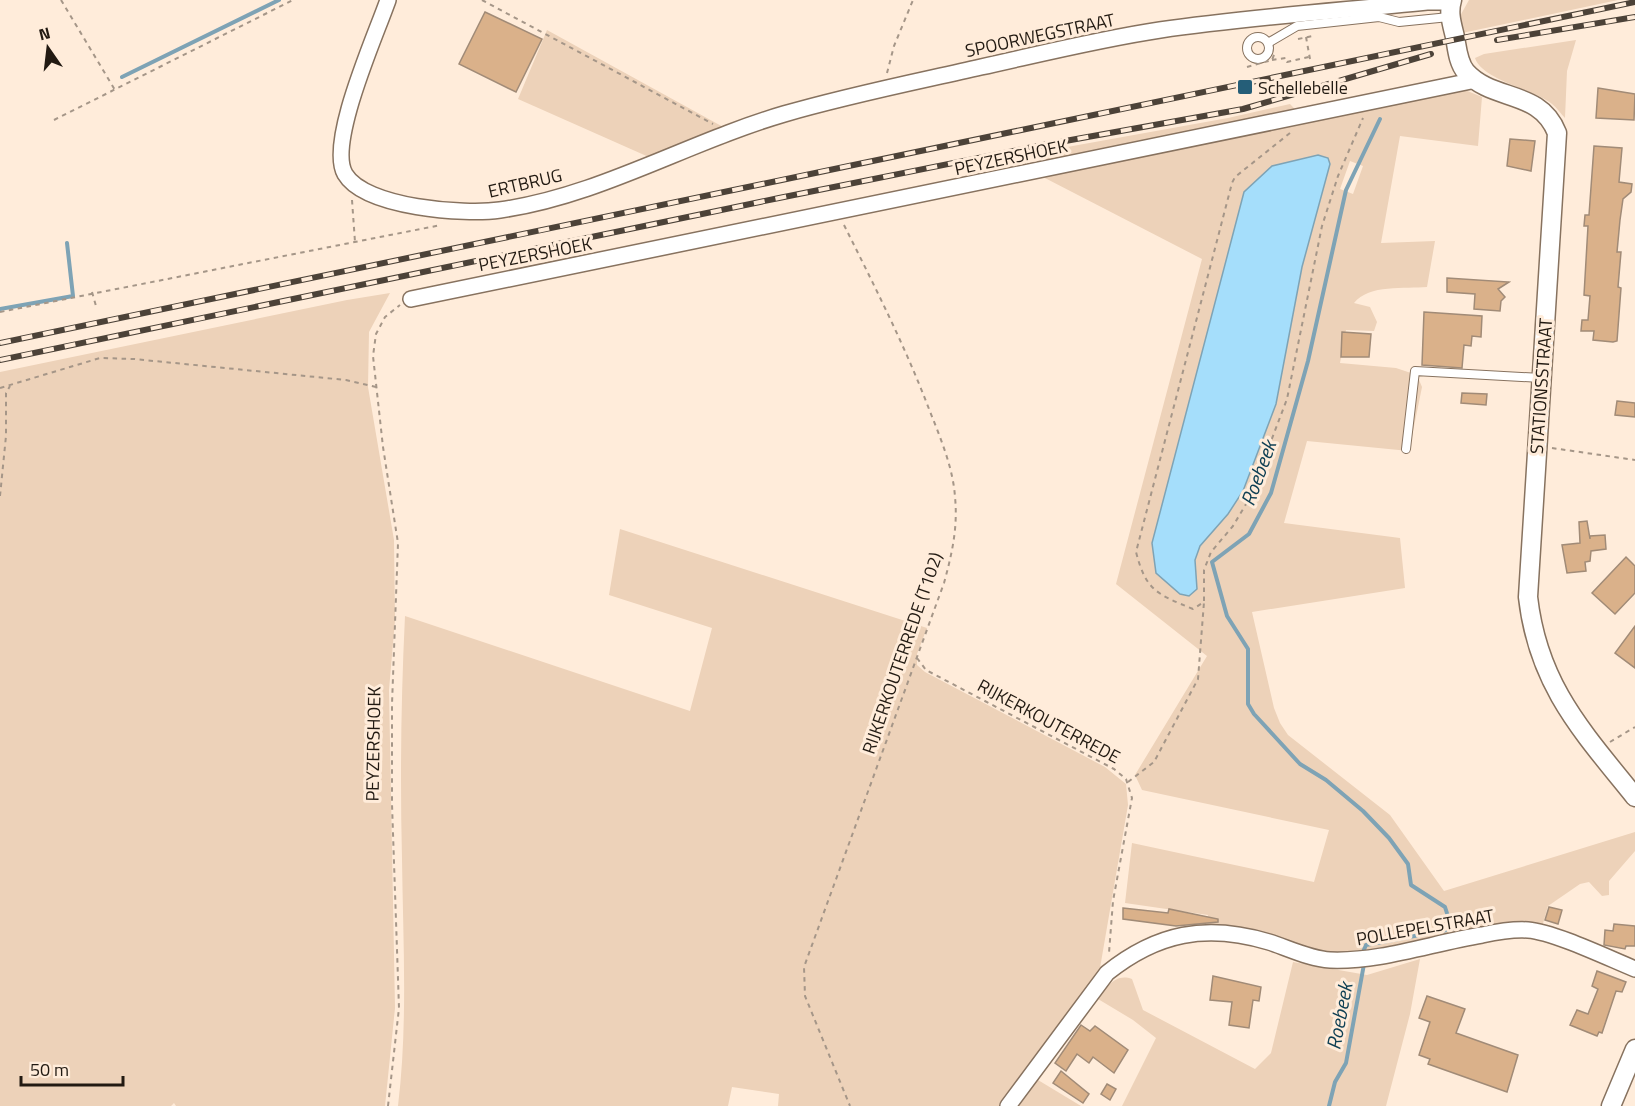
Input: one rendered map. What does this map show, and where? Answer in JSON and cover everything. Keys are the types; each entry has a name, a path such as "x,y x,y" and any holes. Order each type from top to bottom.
{"street":[{"path":"351,181 345,174 340,156 344,125 388,0"},
{"name":"SPOORWEGSTRAAT","path":"888,88 1156,31 1427,2 1451,6"},
{"name":"STATIONSSTRAAT","path":"1451,6 1460,62 1465,72 1476,80 1544,110 1557,133 1528,597 1532,626 1551,684 1598,751 1635,798"},
{"name":"PEYZERSHOEK","path":"411,299 1476,80"},
{"name":"ERTBRUG","path":"351,181 366,190 398,202 463,213 501,210 554,198 609,181 729,132 784,114 888,88"},
{"name":"POLLEPELSTRAAT","path":"1008,1106 1107,974 1125,959 1150,945 1176,936 1206,932 1266,941 1327,960 1362,959 1451,940 1528,930 1635,969"},
{"path":"1611,1106 1635,1049"}],"lane":[{"path":"1257,37 1247,46 1248,53 1253,58 1260,59 1266,56 1268,43 1291,28 1379,17 1399,22 1451,6"},
{"path":"1256,19 1257,37"},
{"path":"1257,37 1268,43"},
{"path":"1406,449 1415,371 1541,378"}],"path":[{"path":"61,0 114,90"},
{"path":"54,120 293,0"},
{"path":"482,0 729,132"},
{"path":"888,88 889,60 913,0"},
{"path":"1247,67 1286,58 1287,62 1310,58 1304,25"},
{"path":"1288,41 1318,35"},
{"path":"1272,60 1277,45"},
{"path":"1276,93 1293,89"},
{"path":"1127,783 1154,762 1198,679 1204,570 1211,552 1233,526 1249,500 1287,399 1322,226 1338,176 1370,101"},
{"path":"1203,602 1193,609 1160,595 1142,576 1136,552 1232,183 1235,177 1293,131 1298,118"},
{"path":"351,181 355,242"},
{"path":"0,312 449,223 461,218 463,213"},
{"name":"RIJKERKOUTERREDE (T102)","path":"838,213 918,380 940,436 955,494 954,542 944,583 804,967 805,996 850,1106"},
{"path":"92,292 96,306"},
{"name":"PEYZERSHOEK","path":"388,1106 399,1008 392,804 392,704 398,543 373,356 376,334 385,316 411,299"},
{"path":"0,388 100,358 134,359 346,380 376,387"},
{"path":"0,496 6,436 6,393 10,384"},
{"path":"1536,446 1635,460"},
{"name":"RIJKERKOUTERREDE","path":"917,658 926,670 1114,769 1126,779 1132,798 1113,901 1107,974"},
{"path":"1598,751 1635,727"}],"shaded area":[{"path":"1469,0 1618,0 1462,33 1460,16"},
{"path":"547,30 725,128 651,158 518,99"},
{"path":"1576,40 1567,71 1565,118 1544,99 1487,72 1475,58 1484,54"},
{"path":"1465,90 1482,97 1478,146 1400,136 1381,243 1435,241 1427,287 1378,290 1361,297 1354,303 1370,307 1377,322 1374,331 1346,330 1340,363 1396,368 1417,375 1422,387 1409,451 1307,441 1284,523 1400,538 1405,588 1252,612 1274,708 1288,735 1390,815 1444,891 1635,832 1635,851 1609,881 1609,895 1602,896 1589,882 1580,884 1548,906 1542,927 1356,955 1325,954 1248,928 1207,926 1208,915 1125,903 1132,843 1314,882 1329,830 1142,790 1135,775 1207,656 1116,584 1202,259 1043,177 1045,151 1228,118 1290,104 1306,121","holes":["1318,155 1330,164 1302,267 1276,404 1243,491 1228,514 1200,546 1194,560","1350,161 1363,166 1353,194 1340,189"]},
{"path":"390,293 369,332 368,387 394,540 395,620 389,690 395,1008 385,1106 176,1106 174,1103 171,1106 0,1106 0,372"},
{"path":"620,529 927,628 917,654 917,665 925,672 1105,767 1126,784 1128,805 1100,968 1092,983 1002,1106 778,1106 779,1094 732,1087 728,1106 398,1106 404,1013 401,768 405,616 690,711 712,628 609,595"},
{"path":"1420,959 1410,1014 1386,1106 1122,1106 1156,1038 1133,1020 1098,999 1116,980 1132,979 1143,1010 1255,1069 1271,1053 1293,962 1367,975"},
{"path":"1038,1080 1081,1106 1019,1106"}],"water":[{"path":"1318,155 1328,158 1330,164 1302,267 1276,404 1243,491 1228,514 1200,546 1195,560 1197,589 1189,596 1180,594 1156,573 1152,543 1244,192 1272,166"}],"building":[{"path":"485,12 542,39 516,92 459,64"},
{"path":"1598,88 1635,94 1634,120 1596,118"},
{"path":"1510,139 1535,141 1531,171 1507,166"},
{"path":"1594,146 1622,148 1619,182 1632,184 1631,192 1623,199 1620,220 1617,252 1621,252 1618,287 1621,288 1617,341 1613,342 1593,340 1594,331 1581,331 1582,320 1588,320 1590,296 1584,295 1588,226 1584,226 1585,215 1589,215"},
{"path":"1447,278 1509,282 1498,289 1505,297 1501,301 1500,311 1474,309 1475,294 1447,292"},
{"path":"1424,312 1482,316 1481,337 1472,336 1471,346 1464,345 1462,368 1422,365"},
{"path":"1342,332 1371,334 1369,357 1341,357"},
{"path":"1462,393 1487,394 1486,405 1461,403"},
{"path":"1617,401 1635,403 1635,417 1615,415"},
{"path":"1587,521 1590,539 1590,536 1605,535 1606,549 1591,551 1590,561 1585,562 1586,571 1567,573 1562,545 1580,543 1579,522"},
{"path":"1626,557 1635,566 1635,593 1615,614 1592,593"},
{"path":"1635,626 1635,668 1615,653"},
{"path":"1549,907 1562,910 1558,924 1545,920"},
{"path":"1123,908 1168,913 1169,909 1218,919 1218,922 1176,926 1123,919"},
{"path":"1614,924 1635,926 1635,946 1626,946 1625,949 1604,945 1605,930 1613,931"},
{"path":"1597,971 1626,982 1622,992 1616,991 1602,1033 1599,1032 1597,1036 1570,1025 1577,1010 1588,1014 1598,989 1592,986"},
{"path":"1213,976 1261,987 1259,1001 1253,1000 1249,1028 1229,1025 1232,1002 1210,1000"},
{"path":"1427,996 1465,1009 1456,1033 1518,1055 1507,1092 1428,1064 1430,1059 1419,1055 1430,1022 1419,1018"},
{"path":"1081,1025 1090,1031 1095,1026 1128,1050 1114,1073 1093,1057 1089,1063 1077,1054 1066,1071 1055,1063"},
{"path":"1061,1071 1089,1094 1083,1103 1053,1083"},
{"path":"1107,1084 1116,1089 1110,1100 1101,1094"}],"waterway":[{"path":"122,77 279,0"},
{"name":"Roebeek","path":"1363,952 1366,945 1452,929 1445,907 1411,885 1408,864 1389,838 1363,811 1326,780 1300,764 1254,714 1248,704 1248,649 1227,616 1212,562 1249,534 1271,493 1308,361 1346,190 1380,119"},
{"path":"0,309 73,296 67,243"},
{"name":"Roebeek","path":"1329,1106 1335,1082 1346,1063 1364,964"}],"railway":[{"path":"0,343 1635,2"},
{"path":"1497,40 1635,17"},
{"path":"0,360 779,198 1043,145 1243,109 1431,54"}],"place":[{"name":"Schellebelle","path":"1245,87"}]}
